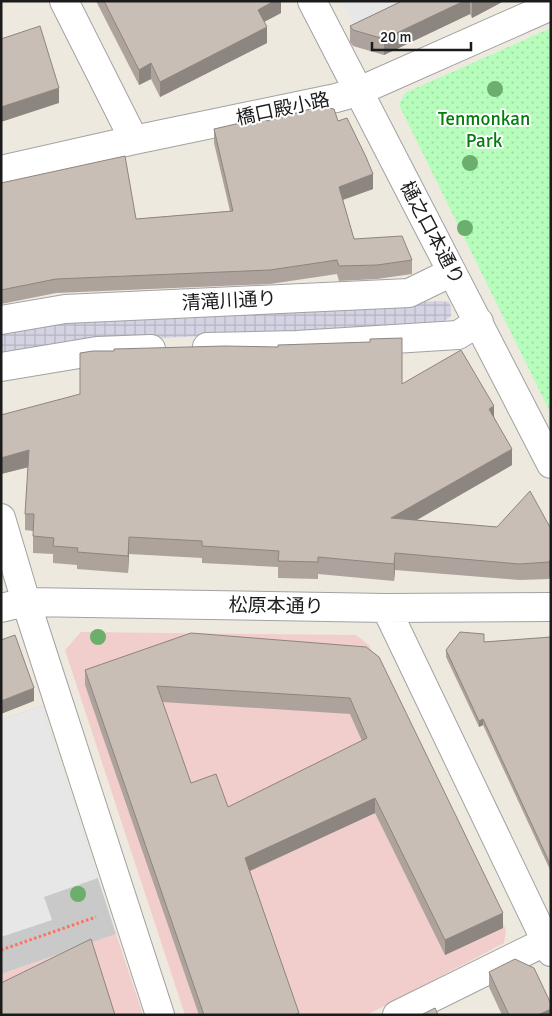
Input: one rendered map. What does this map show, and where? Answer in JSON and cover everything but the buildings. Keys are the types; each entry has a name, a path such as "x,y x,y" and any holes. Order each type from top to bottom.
{"street":[{"path":"64,1 134,140"},
{"name":"樋之口本通り","path":"312,1 357,92 479,322 551,464"},
{"name":"橋口殿小路","path":"1,170 357,92 551,6"},
{"name":"清滝川通り","path":"1,320 65,309 409,293 452,272"},
{"path":"1,367 96,351 297,345 458,335 479,322"},
{"path":"1,518 14,605 124,907 160,1015"},
{"name":"松原本通り","path":"14,605 386,608 551,607"},
{"path":"386,608 549,944 397,1015"}],"path":[{"path":"1,950 124,907"}],"shaded area":[{"path":"342,1 421,1 358,34"},
{"path":"449,302 451,316 438,326 67,342 1,353 1,330 68,319"},
{"path":"81,632 356,635 369,645 506,930 504,943 367,1015 185,1015 65,650"},
{"path":"42,706 116,934 1,974 1,720"},
{"path":"42,706 98,878 44,897 52,920 1,937 1,720"},
{"path":"116,934 143,1015 1,1015 1,974"}],"green space":[{"name":"Tenmonkan Park","path":"551,28 551,414 399,105 405,93"}]}
